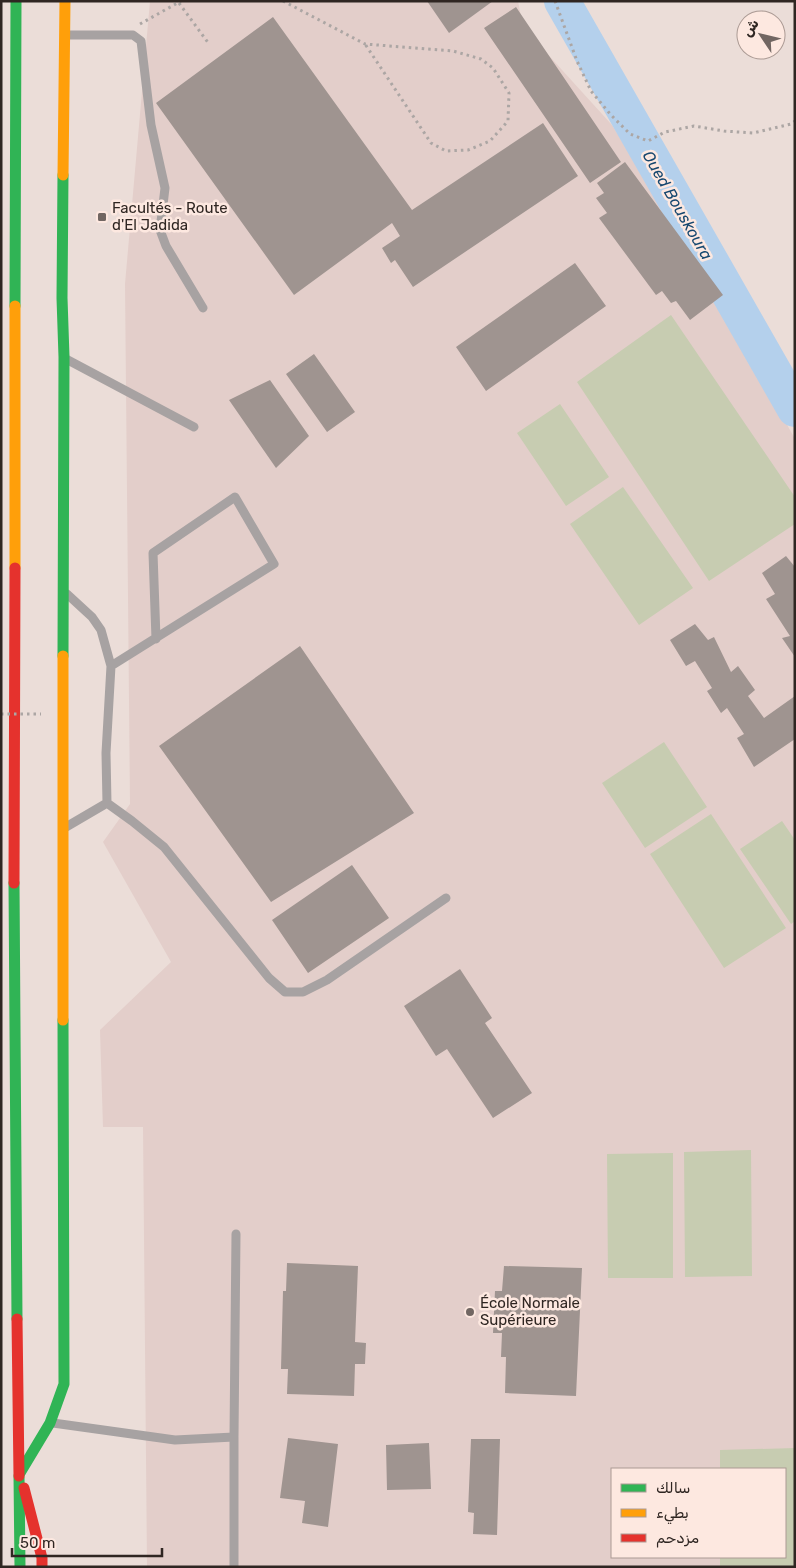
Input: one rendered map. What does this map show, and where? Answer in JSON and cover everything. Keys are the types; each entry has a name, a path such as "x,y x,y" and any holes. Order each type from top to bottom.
{"main road":[{"path":"16,1 14,993 20,1567"},
{"path":"42,1567 42,1558 20,1473 50,1423 64,1384 62,830 64,358 62,298 65,1"},
{"path":"16,104 28,18"}],"lane":[{"path":"65,36 133,35 141,42 151,125 165,188 160,230 166,246 203,308"},
{"path":"64,358 194,426"},
{"path":"111,666 156,639 274,564 236,497 153,553 156,639"},
{"path":"63,590 92,617 101,630 111,666 106,753 107,803"},
{"path":"62,830 107,803"},
{"path":"107,803 132,820 164,847 269,978 285,992 303,992 326,980 446,898"},
{"path":"234,1567 236,1234"},
{"path":"50,1423 175,1440 234,1437"}],"path":[{"path":"283,1 365,44 452,51 481,59 493,68 509,94 508,121 490,142 468,150 446,151 431,143 365,44"},
{"path":"555,1 577,61 591,91 630,134 648,141 665,132 694,126 754,134 795,122"},
{"path":"179,3 209,44"},
{"path":"1,714 41,714"}],"shaded area":[{"path":"150,1 518,1 523,27 612,125 696,262 795,439 795,1567 147,1567 143,1127 103,1127 100,1030 171,962 103,842 130,804 125,284"}],"green space":[{"path":"671,315 795,497 795,524 709,581 577,382"},
{"path":"560,404 609,477 566,506 517,433"},
{"path":"623,487 693,588 639,625 570,524"},
{"path":"664,742 707,807 645,848 602,783"},
{"path":"711,814 786,928 724,968 650,854"},
{"path":"782,821 795,840 795,921 791,924 740,849"},
{"path":"751,1150 752,1276 685,1277 684,1152"},
{"path":"673,1153 673,1278 608,1278 607,1154"},
{"path":"795,1448 795,1567 720,1567 720,1558 786,1558 786,1468 720,1468 720,1450"}],"building":[{"path":"427,1 493,1 449,33"},
{"path":"516,7 621,162 590,183 484,28"},
{"path":"273,17 412,210 543,123 578,176 413,287 395,260 391,263 382,248 400,236 392,223 294,295 156,103"},
{"path":"625,162 723,295 690,320 676,301 671,303 662,291 656,295 599,218 607,213 596,198 604,193 597,183"},
{"path":"575,263 606,306 486,391 456,347"},
{"path":"314,354 355,412 327,432 286,374"},
{"path":"270,380 309,436 276,468 229,400"},
{"path":"786,556 795,567 795,657 782,638 790,636 766,599 775,594 762,573"},
{"path":"695,624 708,640 714,637 731,672 738,666 755,690 748,696 764,718 795,696 795,739 754,767 737,738 744,734 727,708 721,713 707,691 712,688 695,661 686,666 670,640"},
{"path":"300,646 414,813 271,902 159,746"},
{"path":"352,865 389,918 308,973 272,920"},
{"path":"460,969 492,1018 485,1023 532,1093 493,1118 447,1049 436,1056 404,1006"},
{"path":"287,1263 358,1266 355,1342 366,1343 365,1364 355,1364 354,1396 287,1394 288,1369 281,1369 283,1291 286,1291"},
{"path":"504,1266 582,1268 576,1396 505,1393 506,1357 501,1357 502,1333 493,1333 495,1291 502,1291"},
{"path":"288,1438 338,1444 328,1527 302,1523 305,1501 280,1498"},
{"path":"471,1439 500,1439 497,1535 473,1534 474,1513 468,1512"},
{"path":"429,1443 431,1489 387,1490 386,1445"}],"waterway":[{"name":"Oued Bouskoura","path":"562,1 795,409"}],"traffic: fast":[{"path":"15,306 16,1"},
{"path":"63,175 63,656"},
{"path":"14,883 17,1319"},
{"path":"20,1473 50,1423 64,1384 63,1020"},
{"path":"19,1476 20,1567"}],"traffic: slow":[{"path":"63,175 65,1"},
{"path":"15,306 15,568"},
{"path":"63,656 63,1020"}],"traffic: jam":[{"path":"14,883 15,568"},
{"path":"17,1319 19,1476"},
{"path":"24,1488 42,1558 42,1567"}],"place":[{"name":"Facultés - Route d'El Jadida","path":"102,217"},
{"name":"École Normale Supérieure","path":"470,1312"}]}
